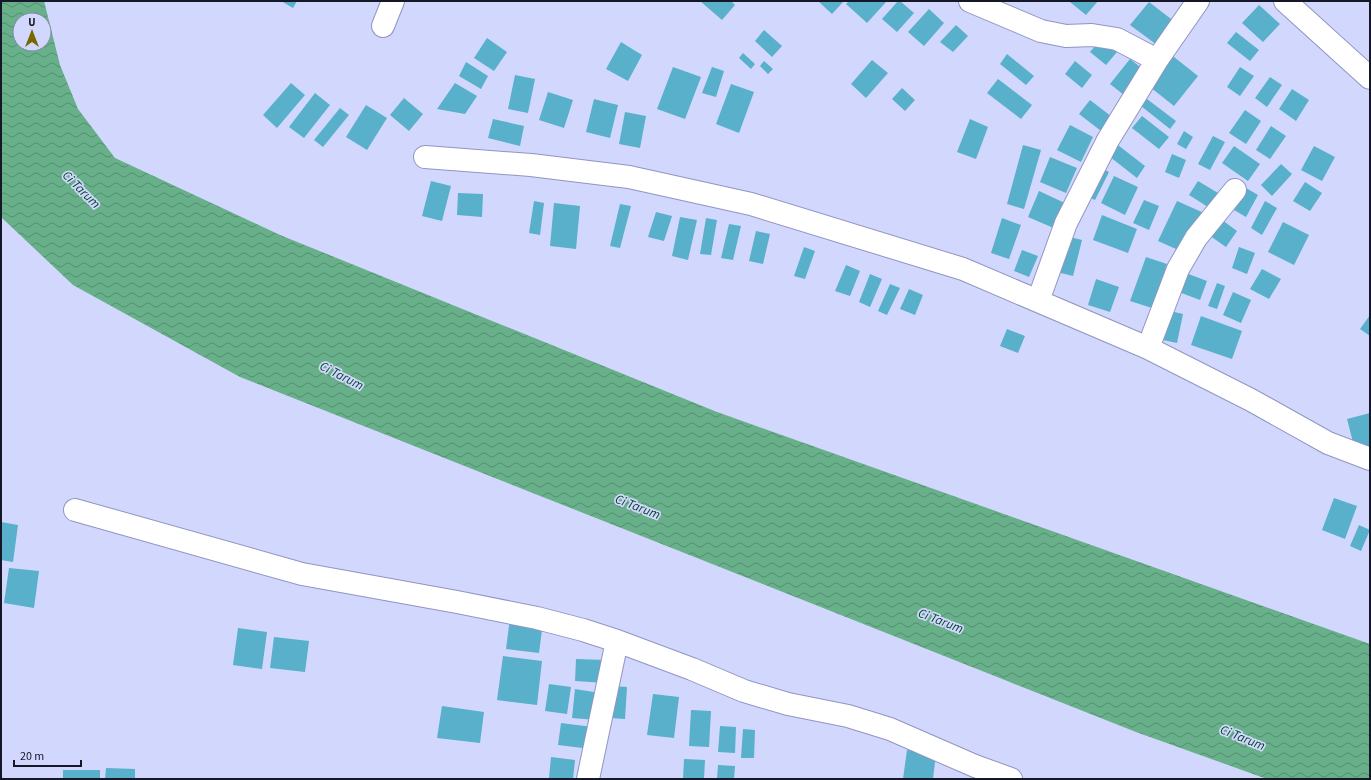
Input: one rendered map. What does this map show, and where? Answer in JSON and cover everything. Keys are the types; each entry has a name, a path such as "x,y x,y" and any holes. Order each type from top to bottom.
{"street":[{"path":"383,26 393,1"},
{"path":"970,1 1041,31 1066,36 1092,35 1117,39 1157,60"},
{"path":"1038,301 1066,223 1108,140 1157,60 1198,1"},
{"path":"1285,1 1370,78"},
{"path":"425,158 531,165 629,176 751,204 949,264 1148,348 1250,400 1328,443 1370,459"},
{"path":"1148,348 1178,269 1196,238 1235,190"},
{"path":"75,510 302,574 457,602 537,618 583,630 618,641 692,669 744,691 788,704 848,716 890,729 975,766 1011,779"},
{"path":"588,779 618,641"}],"water":[{"name":"Ci Tarum","path":"1,1 44,1 47,12 12,12 12,52 52,52 52,33 60,65 78,109 115,158 280,235 717,412 1370,644 1370,779 1267,779 1136,732 240,377 73,285 1,217"}],"building":[{"path":"281,1 297,1 293,8"},
{"path":"700,1 731,1 735,5 722,20"},
{"path":"818,1 843,1 843,2 832,14"},
{"path":"849,1 887,1 867,23 846,4"},
{"path":"898,1 914,13 897,32 882,19"},
{"path":"1098,1 1086,15 1070,2"},
{"path":"1149,2 1175,22 1157,45 1130,25"},
{"path":"1259,5 1280,24 1263,42 1242,23"},
{"path":"929,9 944,23 924,46 908,32"},
{"path":"956,25 968,36 953,52 940,42"},
{"path":"764,30 782,46 772,57 755,41"},
{"path":"1236,32 1259,50 1250,61 1227,43"},
{"path":"487,38 507,52 494,71 474,58"},
{"path":"1101,39 1117,52 1106,65 1090,52"},
{"path":"621,42 642,55 628,81 606,69"},
{"path":"743,53 755,64 751,69 739,58"},
{"path":"1169,53 1198,76 1174,106 1145,83"},
{"path":"1007,54 1034,76 1026,85 1000,64"},
{"path":"1130,59 1144,70 1124,95 1110,84"},
{"path":"872,60 888,73 866,98 851,84"},
{"path":"764,61 773,69 768,74 760,66"},
{"path":"1075,61 1092,75 1082,88 1065,74"},
{"path":"466,62 488,76 481,89 459,76"},
{"path":"673,67 701,77 685,119 657,109"},
{"path":"712,67 724,71 716,97 702,93"},
{"path":"1240,67 1254,76 1240,96 1227,87"},
{"path":"515,75 535,79 528,113 508,109"},
{"path":"1270,77 1282,85 1267,107 1255,98"},
{"path":"998,79 1032,105 1021,119 987,93"},
{"path":"291,83 305,95 277,128 263,115"},
{"path":"455,83 477,96 465,114 437,109"},
{"path":"731,84 754,92 739,133 716,124"},
{"path":"902,88 915,100 905,111 892,99"},
{"path":"1292,89 1309,100 1296,121 1279,109"},
{"path":"548,92 573,100 564,128 539,120"},
{"path":"315,93 330,105 304,138 289,127"},
{"path":"404,98 423,114 409,131 390,115"},
{"path":"594,99 618,105 610,138 586,132"},
{"path":"1147,99 1176,121 1170,129 1141,106"},
{"path":"1090,100 1116,120 1105,134 1079,114"},
{"path":"366,105 387,118 367,150 346,137"},
{"path":"340,108 349,115 323,147 314,140"},
{"path":"1245,110 1261,121 1246,144 1229,133"},
{"path":"625,112 646,116 640,148 619,144"},
{"path":"1142,116 1169,137 1159,149 1132,128"},
{"path":"493,119 524,126 520,146 488,138"},
{"path":"970,119 988,127 976,159 957,152"},
{"path":"1070,125 1093,137 1081,162 1057,150"},
{"path":"1271,126 1286,136 1270,159 1256,150"},
{"path":"1184,131 1193,137 1186,149 1177,144"},
{"path":"1213,136 1225,142 1210,170 1198,164"},
{"path":"1114,142 1145,166 1137,178 1105,153"},
{"path":"1023,145 1041,150 1024,209 1007,204"},
{"path":"1234,146 1260,164 1248,181 1222,163"},
{"path":"1314,146 1335,157 1322,181 1301,170"},
{"path":"1172,154 1186,160 1179,178 1165,172"},
{"path":"1050,157 1077,168 1066,193 1040,182"},
{"path":"1281,164 1292,174 1272,196 1261,185"},
{"path":"1097,166 1109,172 1095,200 1083,194"},
{"path":"1114,176 1138,187 1125,215 1101,203"},
{"path":"431,181 451,186 442,221 422,216"},
{"path":"1198,181 1218,193 1208,207 1189,195"},
{"path":"1305,182 1322,193 1310,211 1293,201"},
{"path":"1246,188 1258,195 1246,217 1234,210"},
{"path":"1039,191 1067,204 1056,229 1028,217"},
{"path":"458,193 483,194 482,217 457,215"},
{"path":"1144,200 1159,206 1149,230 1133,223"},
{"path":"534,201 544,203 540,235 529,233"},
{"path":"1177,201 1204,213 1185,253 1158,241"},
{"path":"1265,201 1277,208 1262,235 1251,228"},
{"path":"554,203 580,206 576,249 550,246"},
{"path":"620,204 631,206 620,248 610,246"},
{"path":"656,212 672,216 664,241 648,237"},
{"path":"1102,215 1137,229 1128,253 1093,240"},
{"path":"680,217 697,220 688,260 672,256"},
{"path":"1218,217 1237,231 1226,247 1206,233"},
{"path":"706,218 717,220 711,255 700,254"},
{"path":"1002,218 1021,225 1009,259 991,253"},
{"path":"1283,222 1309,235 1294,265 1268,252"},
{"path":"729,224 741,226 733,260 721,258"},
{"path":"756,231 770,234 763,264 749,261"},
{"path":"1066,236 1082,240 1073,276 1057,272"},
{"path":"804,247 815,251 805,279 794,276"},
{"path":"1239,247 1255,253 1247,274 1232,268"},
{"path":"1022,250 1038,256 1029,277 1014,271"},
{"path":"1146,257 1167,264 1152,308 1130,301"},
{"path":"846,265 860,271 850,296 835,291"},
{"path":"1262,269 1281,279 1269,299 1250,289"},
{"path":"1178,270 1207,281 1200,300 1171,289"},
{"path":"870,274 882,279 870,307 859,302"},
{"path":"1096,279 1119,287 1110,312 1088,305"},
{"path":"1217,283 1225,286 1217,309 1208,306"},
{"path":"890,284 900,288 887,315 878,311"},
{"path":"909,289 923,295 915,315 900,309"},
{"path":"1233,292 1251,300 1241,323 1223,315"},
{"path":"1170,311 1183,314 1177,343 1163,340"},
{"path":"1370,315 1370,336 1360,329"},
{"path":"1201,316 1242,331 1232,359 1191,345"},
{"path":"1007,329 1025,336 1018,353 1000,346"},
{"path":"1370,413 1370,446 1355,450 1347,419"},
{"path":"1334,498 1357,506 1345,539 1322,530"},
{"path":"1,522 18,525 13,562 1,560"},
{"path":"1359,525 1370,530 1361,551 1350,546"},
{"path":"9,568 39,571 34,608 4,603"},
{"path":"510,618 543,622 539,653 506,649"},
{"path":"238,628 267,632 262,669 233,665"},
{"path":"274,637 309,641 305,672 270,668"},
{"path":"503,656 542,661 537,705 497,700"},
{"path":"576,659 606,660 605,683 575,681"},
{"path":"549,684 571,687 567,714 545,711"},
{"path":"613,686 627,687 625,719 611,718"},
{"path":"575,689 600,693 596,720 572,718"},
{"path":"653,694 679,697 674,738 647,735"},
{"path":"442,706 484,712 480,743 437,738"},
{"path":"691,710 711,711 709,747 689,746"},
{"path":"561,723 593,727 591,749 558,745"},
{"path":"720,726 736,727 735,753 718,752"},
{"path":"743,729 755,730 754,758 741,758"},
{"path":"907,750 936,754 933,779 903,779"},
{"path":"551,757 575,760 573,779 549,778"},
{"path":"684,759 705,760 704,779 683,779"},
{"path":"718,765 735,766 734,779 717,779"},
{"path":"106,768 135,769 135,779 105,779"},
{"path":"63,770 100,770 100,779 63,779"}]}
